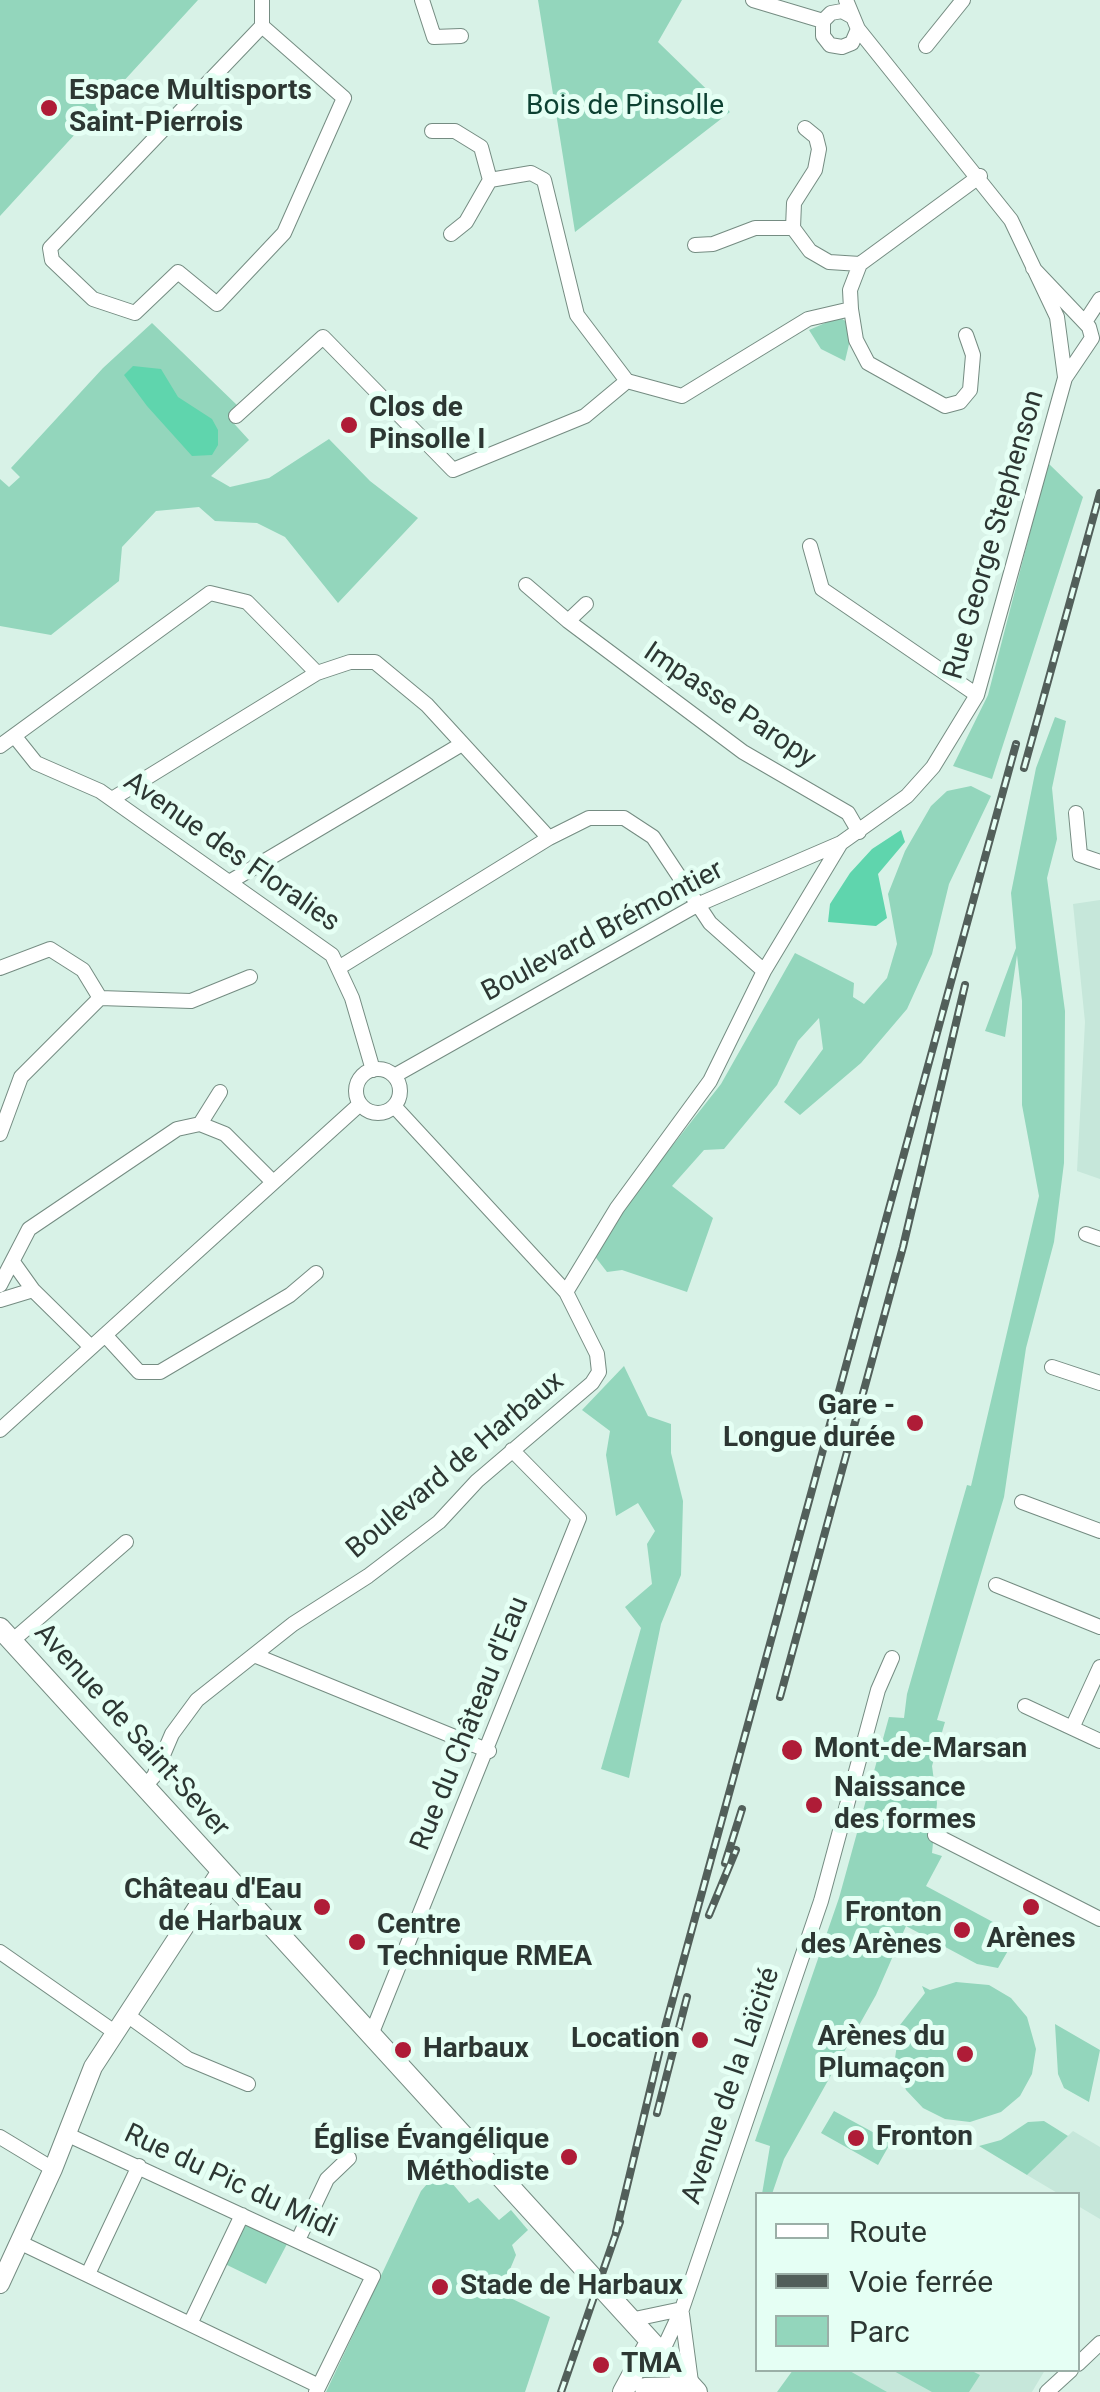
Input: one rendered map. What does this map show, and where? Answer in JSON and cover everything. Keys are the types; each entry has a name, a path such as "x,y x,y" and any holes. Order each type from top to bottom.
{"main road":[{"name":"Avenue de Saint-Sever","path":"6,1634 694,2389"},
{"path":"656,2348 644,2390 694,2389"},
{"path":"623,2392 656,2348"}],"street":[{"path":"262,0 262,26 50,248 52,260 93,299 135,313 178,272 217,304 284,234 344,98 262,26"},
{"path":"422,0 434,37 461,36"},
{"path":"753,0 823,29 830,45 848,46 873,59 925,108"},
{"path":"926,46 963,0"},
{"path":"823,29 839,4 980,176 1011,220 1033,268 1060,326 1057,338 1062,348 1082,352 1092,338 1081,320 1033,268"},
{"path":"848,46 856,23"},
{"path":"805,128 816,137 818,161 794,203 793,228 810,251 829,262 860,264"},
{"path":"432,131 455,131 481,147 490,180 466,222 450,234"},
{"path":"490,180 531,172 544,180 577,315 627,381 682,396 808,319 851,310"},
{"path":"966,335 973,356 970,390 960,402 944,406 868,364 856,340 850,290 860,264 980,176"},
{"path":"695,245 714,244 755,228 793,228"},
{"path":"1060,326 1081,320 1100,299"},
{"path":"236,416 323,336 453,470 585,416 627,381"},
{"name":"Rue George Stephenson","path":"566,1292 617,1208 710,1081 764,971 841,843 908,796 933,767 977,695 1064,378 1062,348"},
{"name":"Rue George Stephenson","path":"1064,378 1082,352"},
{"path":"810,546 822,589 977,695"},
{"name":"Impasse Paropy","path":"526,585 568,622 743,752 848,813 859,832"},
{"path":"0,746 210,593 247,602 317,673"},
{"path":"568,622 586,604"},
{"path":"112,799 317,673 350,662 376,662 427,705 549,838"},
{"name":"Avenue des Floralies","path":"16,738 36,763 62,771 112,799 306,934 340,967 373,1070"},
{"path":"232,882 462,744"},
{"path":"1076,813 1080,855 1100,862"},
{"path":"340,967 549,838 590,818 624,818 653,838 697,904 764,971"},
{"name":"Boulevard Brémontier","path":"394,1076 697,904 841,843"},
{"path":"0,968 50,949 84,970 100,998"},
{"path":"0,1134 21,1077 100,998 191,1001 250,978"},
{"path":"373,1070 394,1076 400,1094 394,1106 373,1112 360,1104 358,1084 373,1070"},
{"path":"200,1124 220,1092"},
{"path":"0,1430 360,1104"},
{"name":"Boulevard de Harbaux","path":"144,1787 154,1776 172,1734 198,1700 439,1522 512,1450 592,1383 599,1372 597,1354 566,1292 394,1106"},
{"path":"0,1284 21,1240 42,1218 178,1129 200,1124 225,1134 273,1182"},
{"path":"13,1262 33,1290 91,1347"},
{"path":"105,1334 139,1372 160,1372 290,1295 316,1273"},
{"path":"0,1300 33,1290"},
{"path":"1052,1366 1100,1384"},
{"name":"Rue du Château d'Eau","path":"371,2036 489,1750 578,1518 512,1450"},
{"path":"1022,1502 1100,1530"},
{"path":"6,1634 126,1542"},
{"path":"996,1585 1100,1627"},
{"path":"254,1655 489,1750"},
{"name":"Avenue de la Laïcité","path":"676,2312 821,1901 878,1690 892,1658"},
{"path":"1072,1728 1100,1667"},
{"path":"1024,1706 1100,1741"},
{"path":"935,1835 1100,1919"},
{"path":"0,2284 53,2169 93,2067 221,1871"},
{"path":"0,1952 116,2032"},
{"path":"127,2015 188,2059 248,2084"},
{"name":"Rue du Pic du Midi","path":"66,2134 373,2276 318,2389"},
{"path":"0,2137 53,2169"},
{"path":"298,2240 326,2178 349,2158"},
{"path":"88,2274 139,2166"},
{"path":"190,2324 242,2214"},
{"path":"20,2243 318,2389"},
{"path":"630,2320 676,2312"},
{"path":"656,2348 676,2312"},
{"path":"676,2312 694,2389"},
{"path":"1080,2362 1100,2343"},
{"path":"1047,2392 1069,2372"}],"shaded area":[{"path":"133,366 161,369 178,397 212,419 218,430 218,445 212,455 192,456 147,406 124,375"},
{"path":"901,830 905,842 878,874 887,918 876,926 828,922 830,904 850,873 872,849"},
{"path":"1100,900 1100,1179 1077,1171 1085,1022 1073,904"},
{"path":"1073,2131 1100,2147 1100,2219 1080,2207 1080,2192 1056,2192 1027,2175"},
{"path":"830,2372 1044,2372 1032,2392 864,2392"}],"green space":[{"name":"Espace Multisports Saint-Pierrois","path":"0,0 198,0 0,216"},
{"name":"Bois de Pinsolle","path":"538,0 682,0 658,42 730,112 575,232"},
{"path":"839,317 847,322 850,340 845,361 821,349 809,330"},
{"path":"152,323 239,407 228,417 249,440 211,476 230,487 269,478 329,439 370,481 418,518 338,603 285,537 257,523 215,521 199,507 156,511 122,547 119,581 51,635 0,626 0,479 9,487 20,477 11,468 103,368"},
{"path":"1048,463 1083,497 992,779 953,766 988,695"},
{"path":"1055,717 1066,721 1052,788 1057,839 1047,878 1065,1011 1064,1163 1054,1242 1026,1348 1004,1497 937,1720 945,1722 932,1766 937,1803 932,1853 942,1856 926,1886 1017,1935 998,1968 977,1964 906,1926 876,1995 784,2159 773,2192 762,2192 770,2146 755,2141 839,1898 889,1717 904,1718 907,1694 967,1485 971,1486 1039,1196 1022,1105 1022,1001 1017,955 1005,1037 985,1031 1016,948 1011,893 1036,768"},
{"path":"971,786 991,796 949,884 932,954 907,1009 861,1063 800,1115 784,1102 823,1049 819,1018 798,1041 777,1085 724,1149 704,1150 672,1186 713,1218 687,1292 622,1270 607,1272 590,1250 721,1084 795,953 854,983 853,997 864,1004 887,978 897,944 888,894 905,851 931,806 947,791"},
{"path":"624,1366 648,1416 671,1424 671,1453 683,1501 681,1575 661,1624 629,1778 601,1769 641,1628 625,1607 652,1584 647,1544 655,1531 638,1503 616,1516 606,1455 610,1431 582,1410"},
{"name":"Arènes du Plumaçon","path":"956,1982 989,1985 1011,1998 1027,2017 1036,2049 1032,2074 1020,2096 1001,2112 970,2122 945,2119 923,2108 906,2090 895,2058 900,2025 925,1993 922,1986 930,1990"},
{"path":"1055,2024 1100,2050 1089,2102 1064,2088 1058,2074"},
{"name":"Fronton","path":"834,2111 891,2142 878,2165 821,2133"},
{"path":"1044,2121 1068,2136 1027,2175 979,2146 1001,2140 1028,2122"},
{"name":"Stade de Harbaux","path":"440,2169 469,2203 478,2198 499,2220 511,2210 528,2230 512,2245 516,2255 500,2293 550,2317 525,2392 326,2392 421,2191"},
{"path":"246,2224 287,2244 266,2284 225,2264"},
{"path":"792,2372 852,2372 887,2392 777,2392"},
{"path":"896,2372 980,2375 969,2392 932,2392"}],"railway":[{"path":"1024,768 1100,493"},
{"path":"616,2232 666,2024 1016,744"},
{"path":"780,1697 903,1247 965,985"},
{"path":"725,1863 742,1809"},
{"path":"709,1915 736,1850"},
{"path":"657,2113 687,1997"},
{"path":"561,2392 620,2222"}],"place":[{"name":"Espace Multisports Saint-Pierrois","path":"49,108"},
{"name":"Clos de Pinsolle I","path":"349,425"},
{"name":"Gare - Longue durée","path":"915,1423"},
{"name":"Mont-de-Marsan","path":"792,1750"},
{"name":"Naissance des formes","path":"814,1805"},
{"name":"Château d'Eau de Harbaux","path":"322,1907"},
{"name":"Arènes","path":"1031,1907"},
{"name":"Fronton des Arènes","path":"962,1930"},
{"name":"Centre Technique RMEA","path":"357,1942"},
{"name":"Location","path":"700,2040"},
{"name":"Harbaux","path":"403,2050"},
{"name":"Arènes du Plumaçon","path":"965,2054"},
{"name":"Fronton","path":"856,2138"},
{"name":"Église Évangélique Méthodiste","path":"569,2157"},
{"name":"Stade de Harbaux","path":"440,2287"},
{"name":"TMA","path":"601,2365"}]}
